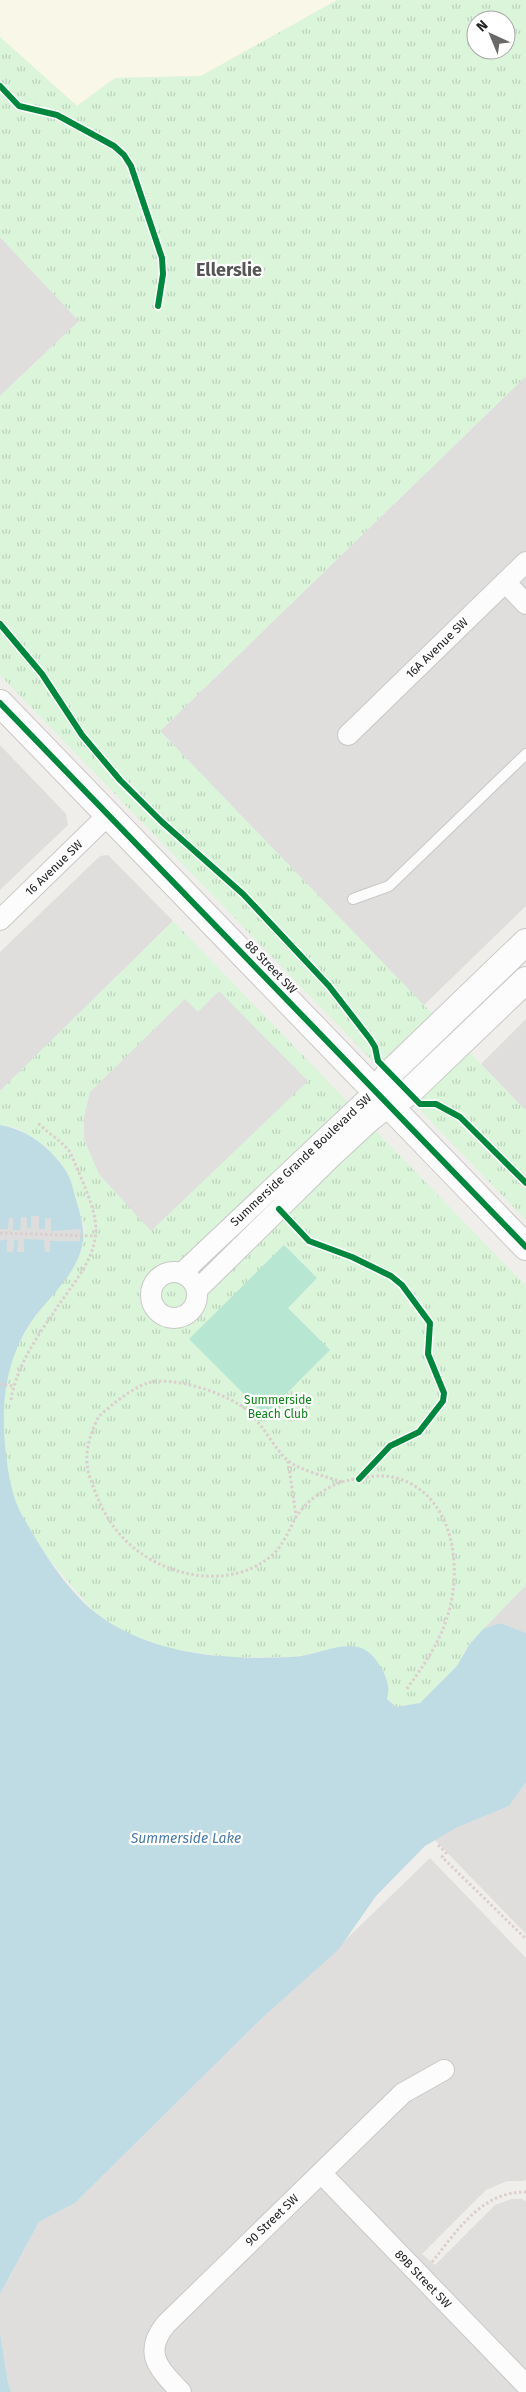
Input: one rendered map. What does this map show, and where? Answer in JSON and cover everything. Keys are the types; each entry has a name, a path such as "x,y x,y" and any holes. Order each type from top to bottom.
{"street":[{"name":"16A Avenue SW","path":"348,735 526,562"},
{"path":"505,582 526,604"},
{"name":"88 Street SW","path":"0,703 526,1247"},
{"name":"16 Avenue SW","path":"0,920 108,815"},
{"name":"Summerside Grande Boulevard SW","path":"526,942 390,1073 383,1098 372,1120 197,1290 195,1305 185,1316 170,1318 156,1310 150,1296 155,1282 167,1273 182,1273 383,1098 409,1092 526,980"},
{"path":"182,1273 189,1277 197,1290"},
{"name":"90 Street SW","path":"181,2392 158,2365 154,2340 159,2331 403,2093 444,2070"},
{"name":"89B Street SW","path":"321,2173 526,2385"}],"lane":[{"path":"353,899 389,886 526,754"}],"path":[{"path":"11,1400 13,1386 29,1353 93,1252 95,1236 95,1220 70,1152 64,1144 52,1137 37,1122"},
{"path":"0,1233 95,1236"},
{"path":"296,1516 288,1461 249,1411 221,1395 184,1382 148,1383 98,1417 88,1441 86,1465 95,1493 104,1511 119,1533 137,1550 161,1564 183,1573 210,1577 237,1575 258,1566 273,1555 289,1532 296,1516 317,1496 342,1482 382,1476 400,1479 427,1495 447,1527 454,1551 454,1584 449,1612 435,1648 406,1690"},
{"path":"0,1384 13,1386"},
{"path":"288,1461 342,1482"},
{"path":"359,1478 364,1472"},
{"path":"438,1845 446,1853 442,1857 526,1939"},
{"path":"421,2276 465,2223 489,2200 506,2193 526,2192"}],"shaded area":[{"path":"0,0 337,0 201,76 115,78 77,106 0,37"},
{"path":"0,237 79,321 0,396"},
{"path":"526,376 526,906 423,1006 160,731"},
{"path":"0,745 66,814 68,825 0,890"},
{"path":"108,855 173,921 0,1091 0,952 100,856"},
{"path":"219,991 308,1081 151,1231 99,1174 84,1139 84,1117 90,1092 185,999 198,1012"},
{"path":"526,1019 526,1111 481,1064"},
{"path":"526,1585 526,1633 500,1623 483,1629"},
{"path":"526,1782 526,1934 435,1840 456,1828 509,1806"},
{"path":"430,1858 526,1958 526,2179 524,2181 507,2181 486,2190 422,2254 435,2265 495,2205 511,2199 523,2199 526,2202 526,2392 11,2392 0,2332 0,2294 39,2222 75,2203 260,2020"}],"green space":[{"path":"337,0 526,0 526,376 160,731 526,1111 526,1220 0,675 0,396 79,321 0,237 0,37 77,106 115,78 201,76"},
{"name":"Summerside Beach Club","path":"173,921 526,1286 526,1585 469,1644 457,1666 420,1703 396,1707 387,1698 389,1686 346,1646 293,1657 228,1657 171,1649 126,1633 95,1613 43,1552 16,1505 1,1447 1,1419 6,1379 14,1352 31,1322 72,1269 85,1229 67,1172 46,1147 17,1128 0,1125 0,1091"},
{"path":"284,1245 317,1278 288,1308 330,1350 265,1415 189,1339"}],"water":[{"name":"Summerside Lake","path":"0,1125 29,1135 60,1162 70,1179 83,1228 81,1250 72,1270 37,1313 21,1340 13,1358 5,1396 4,1436 6,1456 16,1501 38,1542 64,1581 85,1604 118,1628 165,1646 190,1652 215,1656 266,1658 308,1655 342,1646 358,1647 369,1652 378,1662 388,1685 387,1699 396,1707 420,1703 457,1666 469,1645 483,1629 500,1623 526,1633 526,1782 509,1806 456,1828 425,1846 376,1896 339,1949 260,2020 75,2203 39,2222 0,2294"},
{"path":"0,2332 8,2383 11,2392 0,2392"}],"pier":[{"path":"31,1216 39,1216 39,1229 45,1229 45,1218 51,1218 51,1231 81,1229 80,1241 50,1241 50,1252 45,1252 44,1240 24,1239 24,1252 17,1252 18,1240 14,1240 13,1252 7,1252 7,1239 0,1241 0,1229 8,1229 9,1218 13,1218 13,1230 20,1230 21,1217 27,1217 27,1228 31,1228"}],"cycle path":[{"path":"0,86 19,106 57,115 114,146 124,155 131,166 162,258 163,274 158,306"},
{"path":"0,624 42,674 82,735 120,780 162,822 243,894 329,986 370,1039 375,1047 378,1061 420,1104 436,1104 460,1117 526,1183"},
{"path":"0,703 526,1247"},
{"path":"279,1209 309,1241 352,1257 391,1276 402,1285 430,1323 428,1354 444,1393 443,1401 419,1432 390,1446 359,1479"}],"district":[{"name":"Ellerslie","path":"229,270"}]}
